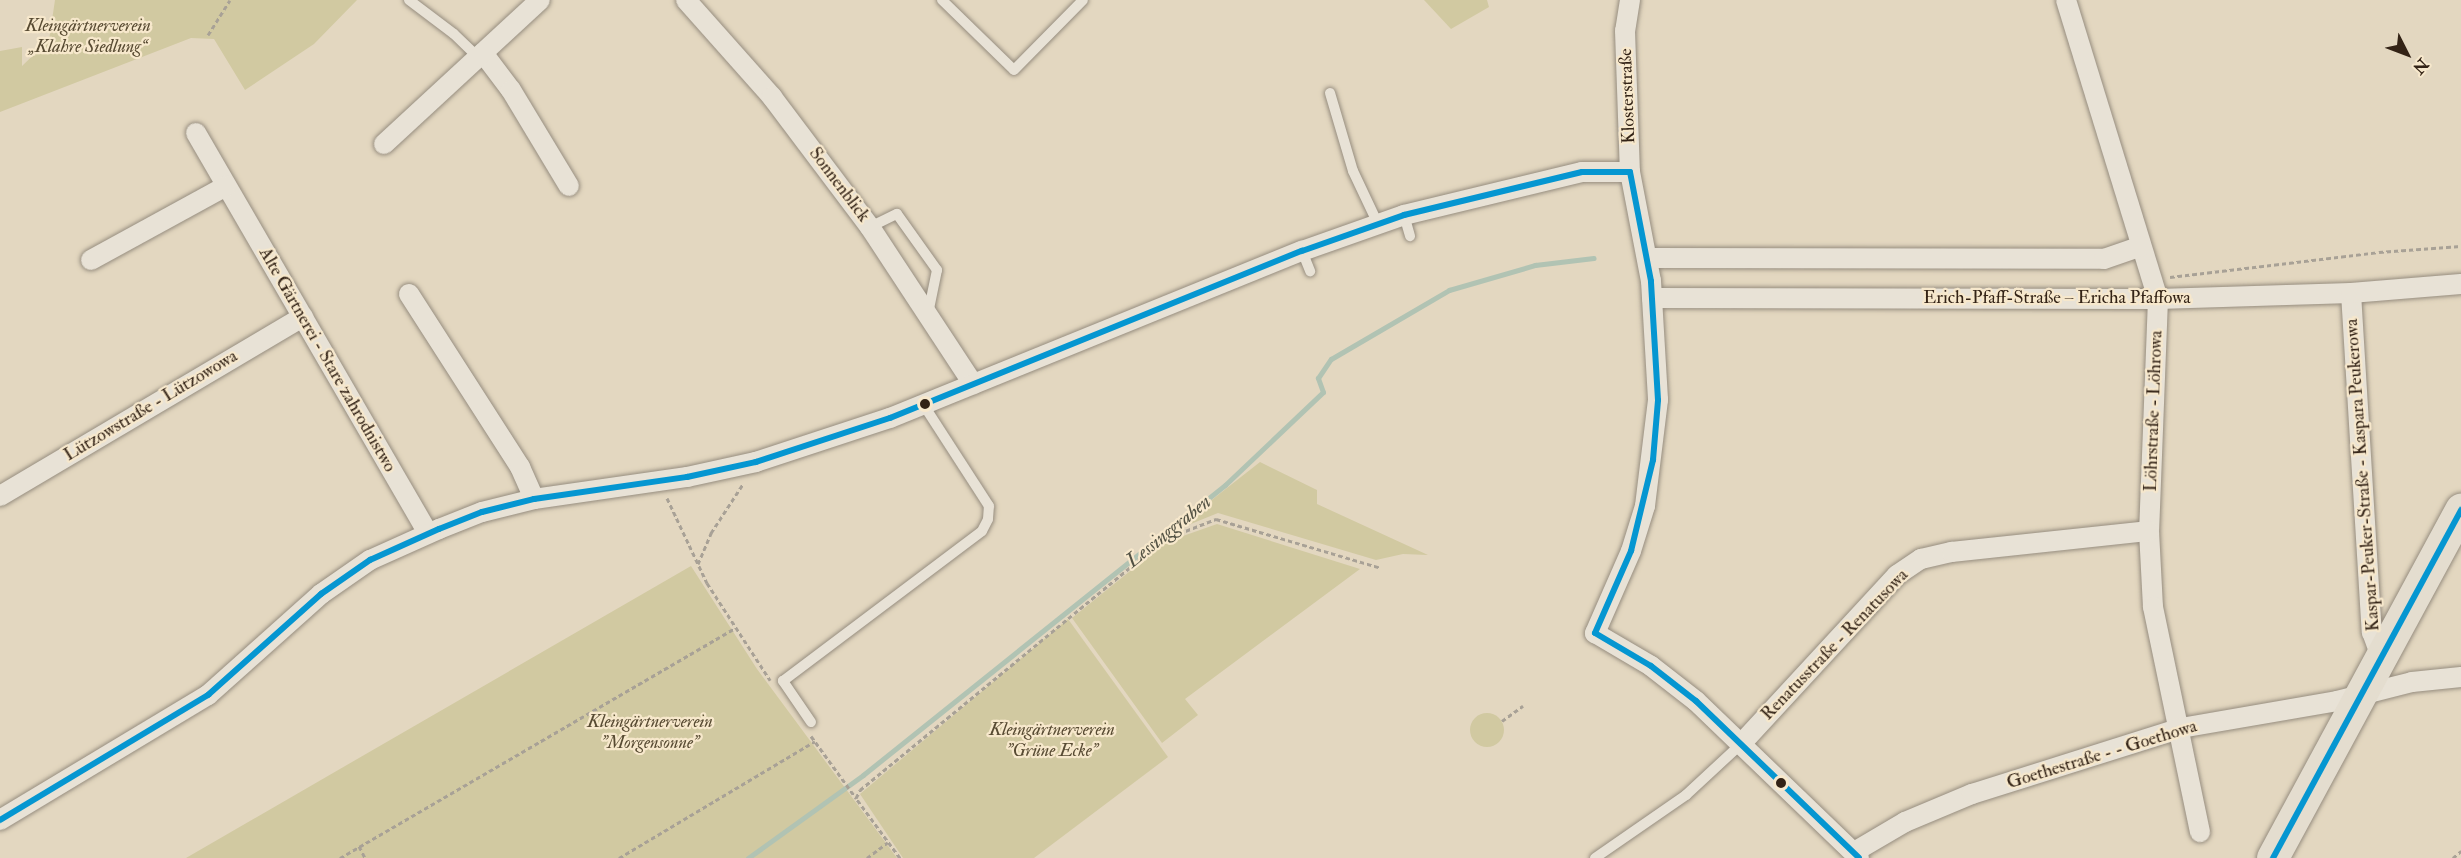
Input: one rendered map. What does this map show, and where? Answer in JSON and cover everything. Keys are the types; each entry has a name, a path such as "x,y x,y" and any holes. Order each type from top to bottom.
{"main road":[{"path":"2273,858 2461,510"}],"street":[{"path":"384,144 540,0"},
{"name":"Sonnenblick","path":"686,0 772,97 870,226 972,384"},
{"name":"Klosterstraße","path":"1630,0 1625,31 1630,172 1648,258 1658,400 1653,460 1632,551 1595,633 1651,666 1696,700 1741,744"},
{"name":"Löhrstraße - Löhrowa","path":"2066,0 2158,299 2149,531 2153,607 2181,728 2200,832"},
{"path":"480,55 511,90 569,186"},
{"name":"Alte Gärtnerei - Stare zahrodnistwo","path":"196,133 428,533"},
{"path":"0,820 208,695 321,594 370,560 428,533 482,512 534,498 659,480 745,464 818,443 923,404 1302,251 1404,215 1582,172 1630,172"},
{"path":"91,260 226,186"},
{"name":"Erich-Pfaff-Straße – Ericha Pfaffowa","path":"1648,258 2104,259 2140,246"},
{"name":"Erich-Pfaff-Straße – Ericha Pfaffowa","path":"1652,298 2158,299 2351,293 2461,284"},
{"name":"Kaspar-Peuker-Straße - Kaspara Peukerowa","path":"2351,293 2372,632 2381,657"},
{"path":"409,294 520,467 534,498"},
{"name":"Lützowstraße - Lützowowa","path":"0,496 303,317"},
{"name":"Renatusstraße - Renatusowa","path":"1741,744 1897,575 1921,559 1952,552 2149,531"},
{"name":"Goethestraße - - Goethowa","path":"1857,855 1905,822 1972,794 2181,728 2361,694 2412,682 2461,677"},
{"path":"1741,744 1857,855"}],"lane":[{"path":"409,0 480,55"},
{"path":"942,0 1014,70 1083,0"},
{"path":"1330,93 1353,171 1378,224"},
{"path":"870,226 897,214 937,270 927,314"},
{"path":"1404,215 1410,236"},
{"path":"1302,251 1310,271"},
{"path":"810,727 783,681 982,531 988,519 989,506 923,404"},
{"path":"1595,858 1686,795 1741,744"}],"path":[{"path":"208,35 230,0"},
{"path":"2152,279 2379,252 2461,246"},
{"path":"698,564 711,533 744,482 745,464"},
{"path":"659,480 698,564 735,627 773,684"},
{"path":"856,798 860,790 1049,631 1165,539 1216,519 1381,568"},
{"path":"340,858 735,627"},
{"path":"1502,721 1523,706"},
{"path":"810,727 815,741 900,858"},
{"path":"619,858 815,741"},
{"path":"867,858 888,842"},
{"path":"359,846 365,858"},
{"path":"2452,858 2461,851"}],"green space":[{"name":"Kleingärtnerverein „Klahre Siedlung“","path":"55,0 357,0 314,44 245,90 214,39 191,38 0,112 0,51 22,47 22,66 49,40"},
{"path":"1424,0 1487,0 1489,7 1451,29"},
{"path":"1260,462 1317,490 1317,504 1428,555 1403,554 1376,560 1218,513 1171,532"},
{"path":"1217,524 1360,569 1185,699 1198,715 1162,743 1072,618 1166,542"},
{"name":"Kleingärtnerverein \"Morgensonne\"","path":"691,566 757,669 897,858 186,858"},
{"name":"Kleingärtnerverein \"Grüne Ecke\"","path":"1068,619 1168,757 1034,858 903,858 860,794"},
{"path":"1487,713 1499,718 1504,730 1499,742 1487,747 1475,742 1470,730 1475,718"}],"waterway":[{"name":"Lessinggraben","path":"748,858 863,775 1225,485 1323,392 1318,378 1331,359 1449,290 1535,265 1594,258"}],"transit line":[{"path":"0,820 208,695 321,594 370,560 439,529 482,512 534,499 687,477 756,462 890,418 1302,251 1404,215 1582,172 1630,172"},
{"path":"1595,633 1631,551 1653,460 1658,400 1651,281 1630,172"},
{"path":"2273,858 2461,510"},
{"path":"1595,633 1651,666 1696,701 1859,858"}]}
